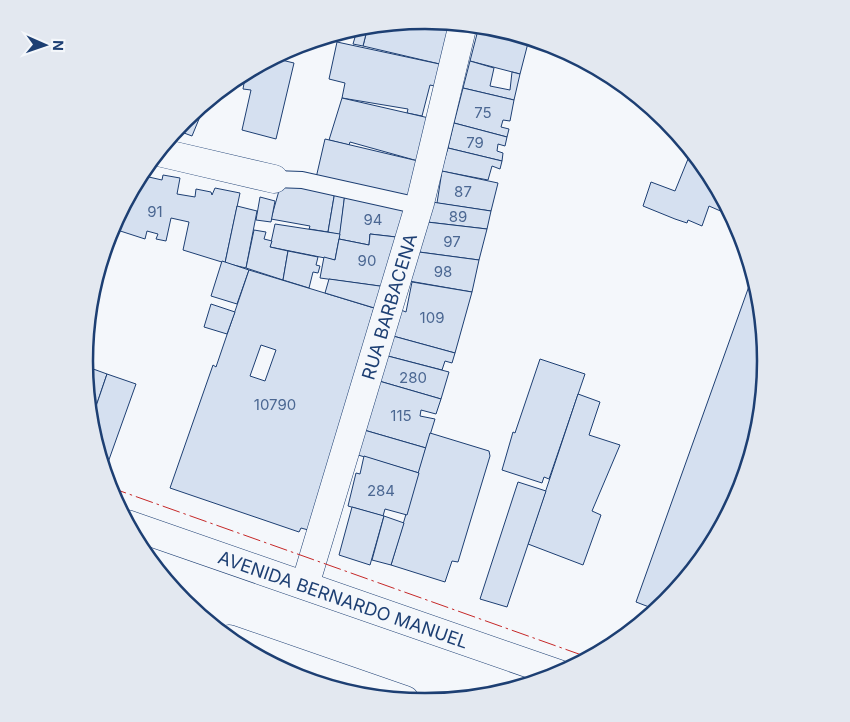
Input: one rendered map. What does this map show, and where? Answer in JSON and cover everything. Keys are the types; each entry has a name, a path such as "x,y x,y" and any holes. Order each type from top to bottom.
{"street":[{"name":"RUA BARBACENA","path":"305,585 418,206 461,31"},
{"path":"165,154 274,178"},
{"name":"AVENIDA BERNARDO MANUEL","path":"137,528 547,670"}],"lane":[{"path":"274,178 302,180 418,206"}],"building":[{"path":"403,29 454,30 444,65 363,46 366,34"},
{"path":"477,33 528,45 520,74 470,61"},
{"path":"366,34 363,46 353,44 355,36"},
{"path":"337,42 444,65 439,87 430,85 422,116 407,113 408,109 342,98 345,83 329,79"},
{"path":"284,61 294,63 276,139 242,130 251,90 243,89 244,82 278,63"},
{"path":"470,61 494,68 490,86 510,90 512,72 520,74 514,100 463,88"},
{"path":"463,88 514,100 510,121 503,120 501,127 509,129 507,137 454,123"},
{"path":"342,98 429,118 418,161 350,142 349,145 329,140"},
{"path":"200,117 192,136 184,133"},
{"path":"454,123 507,137 505,146 498,144 497,151 503,153 502,161 448,148"},
{"path":"325,139 418,161 408,200 316,178"},
{"path":"448,148 502,161 500,169 492,166 488,180 441,171"},
{"path":"688,159 701,176 722,212 709,206 702,226 688,220 687,223 675,219 643,206 651,182 675,191"},
{"path":"442,171 498,183 491,211 437,203"},
{"path":"163,175 180,178 177,194 195,197 196,189 211,192 212,195 215,188 240,193 225,263 183,250 189,222 171,218 166,241 156,239 158,234 147,231 145,239 119,231 148,177 162,180"},
{"path":"282,180 335,191 328,232 309,229 310,226 271,219"},
{"path":"335,191 345,193 340,235 328,232"},
{"path":"345,193 411,205 405,238 370,234 369,245 339,239"},
{"path":"260,197 275,201 271,222 256,220"},
{"path":"432,202 491,211 487,229 427,222"},
{"path":"237,206 257,211 246,268 225,263"},
{"path":"427,222 487,229 479,260 419,252"},
{"path":"275,224 340,234 335,260 270,247"},
{"path":"254,230 266,232 264,239 272,241 270,247 288,251 283,280 246,268"},
{"path":"370,234 405,238 387,287 320,278 324,257 335,260 339,239 369,245"},
{"path":"288,251 318,257 316,265 320,266 318,273 313,272 309,288 283,280"},
{"path":"419,252 479,260 472,292 409,281"},
{"path":"222,261 249,270 237,304 211,296"},
{"path":"249,270 374,308 312,531 301,528 299,532 170,488 213,365 216,367","holes":["261,345 276,350 265,381 250,376"]},
{"path":"329,279 387,287 381,310 325,293"},
{"path":"412,282 472,292 455,353 393,336 401,310 406,312"},
{"path":"749,287 757,339 757,383 751,426 740,468 713,527 689,563 649,607 636,602"},
{"path":"211,304 235,312 227,334 204,327"},
{"path":"393,336 455,353 452,363 445,361 442,370 384,355"},
{"path":"384,355 449,372 441,399 379,381"},
{"path":"540,359 585,374 549,479 544,477 542,483 502,470 513,432 515,433"},
{"path":"93,369 107,374 96,406"},
{"path":"107,374 136,384 108,462 99,426 96,406"},
{"path":"379,381 441,399 436,414 421,410 420,416 435,419 426,448 364,430"},
{"path":"578,394 600,402 589,435 620,445 592,511 601,515 583,565 528,544"},
{"path":"364,430 426,448 419,473 358,455"},
{"path":"430,433 489,451 490,456 458,562 452,561 445,582 391,565"},
{"path":"364,456 419,473 407,515 385,509 383,516 348,506 356,473 360,474"},
{"path":"518,482 546,491 507,607 480,599"},
{"path":"352,507 384,516 370,565 339,555"},
{"path":"384,516 404,523 391,565 372,560"}],"power":[{"path":"119,491 580,655"}]}
